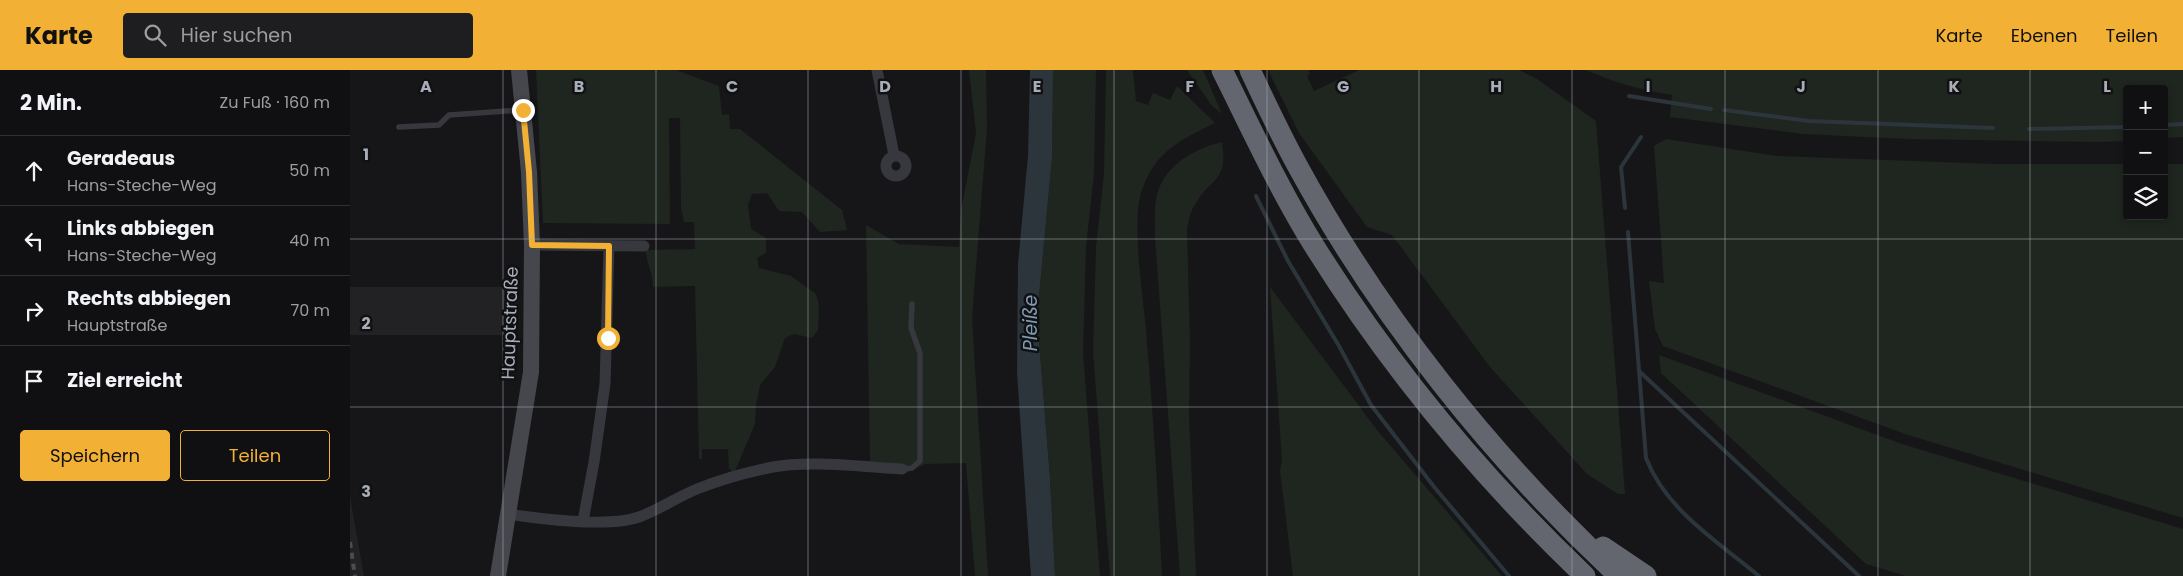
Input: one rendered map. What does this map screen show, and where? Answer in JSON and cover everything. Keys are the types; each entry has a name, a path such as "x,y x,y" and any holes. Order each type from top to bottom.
{"highway":[{"path":"1222,70 1261,148 1312,242 1366,324 1403,375 1481,469 1584,576"},
{"path":"1250,70 1297,165 1358,266 1422,357 1511,466 1619,576"},
{"path":"1564,521 1646,576"},
{"path":"1557,550 1575,576"}],"main road":[{"name":"Hauptstraße","path":"498,576 531,372 532,245 529,172 519,70"}],"street":[{"path":"878,70 894,155"},
{"path":"532,245 644,246"},
{"path":"583,521 594,462 605,384 609,246"},
{"path":"507,514 614,522 640,517 696,489 742,473 777,466 806,465 902,469"}],"lane":[{"path":"399,127 439,124 449,115 523,110"},
{"path":"902,469 912,468 920,461 921,454 920,353 911,328 912,304"}],"shaded area":[{"path":"536,70 676,70 719,86 722,115 729,114 730,129 740,129 842,210 847,230 820,232 802,212 779,211 767,193 752,194 748,205 751,229 766,238 766,253 757,258 759,268 791,276 816,294 819,305 818,330 812,338 794,334 785,338 775,367 760,385 755,424 735,471 732,472 729,468 728,449 702,449 702,459 699,459 695,286 653,287 646,255 646,250 695,249 694,222 684,222 681,208 680,118 669,118 670,224 543,223"},
{"path":"969,70 986,70 987,128 972,318 988,576 975,576 966,463 925,464 902,475 902,465 870,463 866,225 899,244 959,247 961,210 976,133"},
{"path":"1053,70 1096,70 1094,173 1086,247 1083,352 1100,576 1055,576 1050,478 1037,317 1052,158"},
{"path":"1106,70 1133,70 1136,101 1148,105 1153,93 1170,100 1177,86 1215,123 1181,141 1162,156 1148,176 1139,203 1139,258 1151,392 1162,576 1110,576 1093,351 1096,247 1104,174"},
{"path":"1187,70 1203,70 1222,114 1212,106"},
{"path":"1268,70 1308,70 1310,73 1307,76 1314,91 1359,70 1519,70 1537,79 1596,121 1625,494 1618,494 1587,474 1490,367 1392,235 1367,227 1299,133"},
{"path":"1586,70 2183,70 2183,137 2168,138 2168,85 2123,85 2123,141 2097,142 1909,139 1803,134 1670,117 1672,95 1628,86"},
{"path":"1666,139 1777,156 1995,164 2123,164 2123,220 2168,220 2168,164 2183,164 2183,518 1908,435 1663,346 1655,329 1649,281 1664,283 1654,146"},
{"path":"1222,142 1223,164 1221,171 1194,206 1187,232 1190,343 1189,415 1196,576 1180,576 1155,238 1155,205 1159,188 1171,169 1200,149"},
{"path":"350,287 518,287 516,335 350,335"},
{"path":"1270,287 1377,430 1502,576 1293,576 1280,471 1282,460"},
{"path":"1659,355 1902,444 2183,529 2183,576 1906,576 1866,564 1661,373"},
{"path":"350,497 364,576 350,576"}],"water":[{"name":"Pleiße","path":"1030,70 1053,70 1052,158 1037,317 1050,478 1055,576 1031,576 1017,373 1018,264 1028,156"}],"waterway":[{"path":"1629,96 1711,109"},
{"path":"1724,110 1809,121 1993,128"},
{"path":"2168,125 2183,124"},
{"path":"2029,129 2123,127"},
{"path":"1625,208 1621,167 1641,137"},
{"path":"1256,196 1288,261 1339,346 1371,405 1435,488 1509,576"},
{"path":"1628,232 1646,458 1666,494 1680,509 1695,524 1759,576"},
{"path":"1639,371 1859,576"}],"railway":[{"path":"350,542 355,576"}],"route":[{"path":"523,110 529,172 532,245 609,246 608,338"}]}
